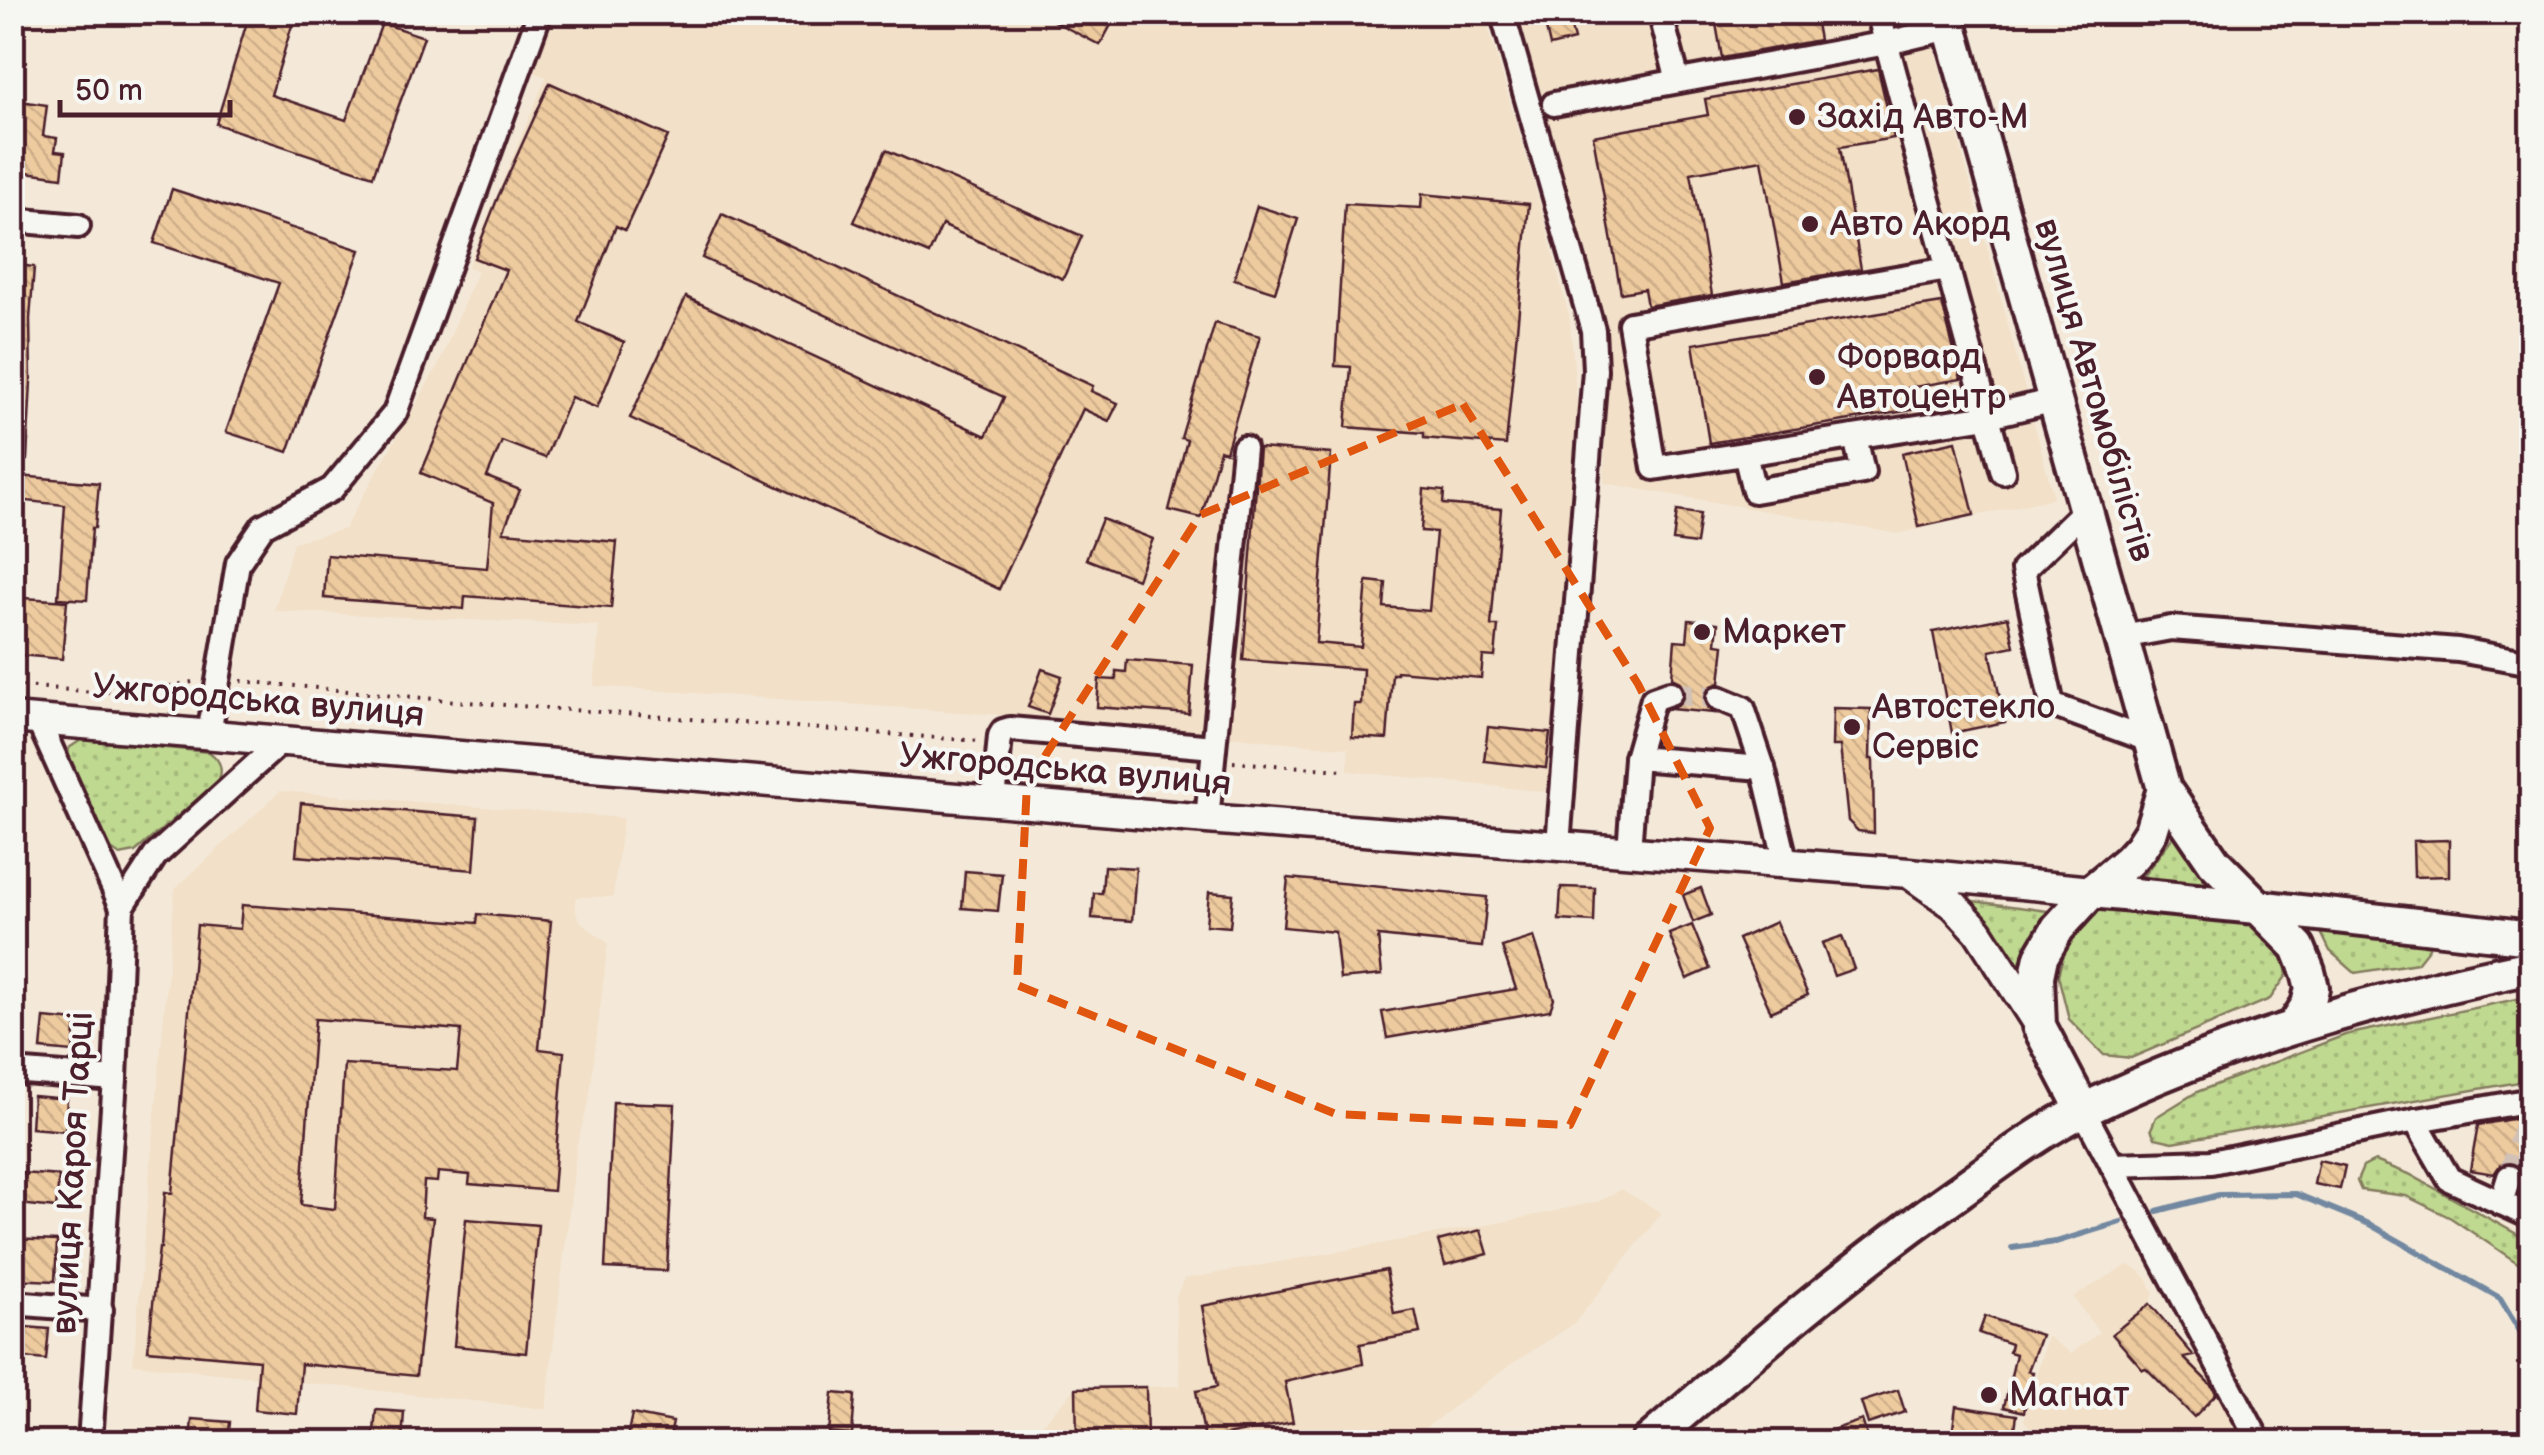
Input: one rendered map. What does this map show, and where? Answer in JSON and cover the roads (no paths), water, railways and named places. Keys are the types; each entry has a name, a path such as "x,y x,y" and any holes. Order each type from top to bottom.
{"highway":[{"name":"вулиця Автомобілістів","path":"1948,20 2164,788 2214,862 2298,946 2312,988 2308,1004 2295,1025"},
{"path":"2083,1110 2039,1026 2036,976 2041,956 2058,928 2140,848 2151,831 2164,788"},
{"path":"2092,891 2532,938"},
{"path":"1648,1442 1776,1332 1904,1230 2083,1110 2197,1061 2295,1025 2532,967"}],"main road":[{"name":"Ужгородська вулиця","path":"25,719 2092,891"},
{"path":"1909,873 1954,905 1978,931 2039,1026"}],"street":[{"path":"209,734 238,563 263,526 332,490 395,413 540,12"},
{"path":"1502,12 1592,330 1594,370 1558,845"},
{"path":"1660,12 1678,81"},
{"path":"1878,12 2003,472"},
{"path":"1554,104 1886,43 1948,20"},
{"path":"12,220 78,226"},
{"path":"1948,269 1630,324 1654,468 1988,416 2056,400"},
{"path":"1745,454 1754,492 1863,472 1854,437"},
{"path":"1207,819 1244,448"},
{"path":"2086,508 2023,570 2052,704 2151,741"},
{"path":"2122,637 2171,628 2458,650 2532,663"},
{"path":"1629,850 1636,758 1652,699 1670,693"},
{"path":"1719,698 1742,708 1763,768 1786,863"},
{"name":"вулиця Кароя Тарці","path":"25,719 122,907 115,1079 90,1442"},
{"path":"994,802 999,743 1003,731 1010,729 1214,754"},
{"path":"122,907 155,856 283,740"},
{"path":"1636,758 1763,768"},
{"path":"12,1071 115,1079"},
{"path":"2083,1110 2259,1442"},
{"path":"2112,1165 2211,1162 2416,1120 2530,1110"},
{"path":"2416,1120 2449,1179 2532,1217"},
{"path":"2501,1203 2509,1177"},
{"path":"12,1303 101,1310"}],"waterway":[{"path":"2157,1211 2219,1195 2296,1194 2369,1224 2500,1298 2532,1351"},
{"path":"2012,1248 2056,1242 2121,1222"}],"tunnel":[{"path":"1670,693 1719,698"},
{"path":"2509,1177 2526,1122"}],"place":[{"name":"Захід Авто-М","path":"1797,117"},
{"name":"Авто Акорд","path":"1810,224"},
{"name":"Форвард Автоцентр","path":"1817,377"},
{"name":"Маркет","path":"1702,632"},
{"name":"Автостекло Сервіс","path":"1852,727"},
{"name":"Магнат","path":"1989,1395"}]}
